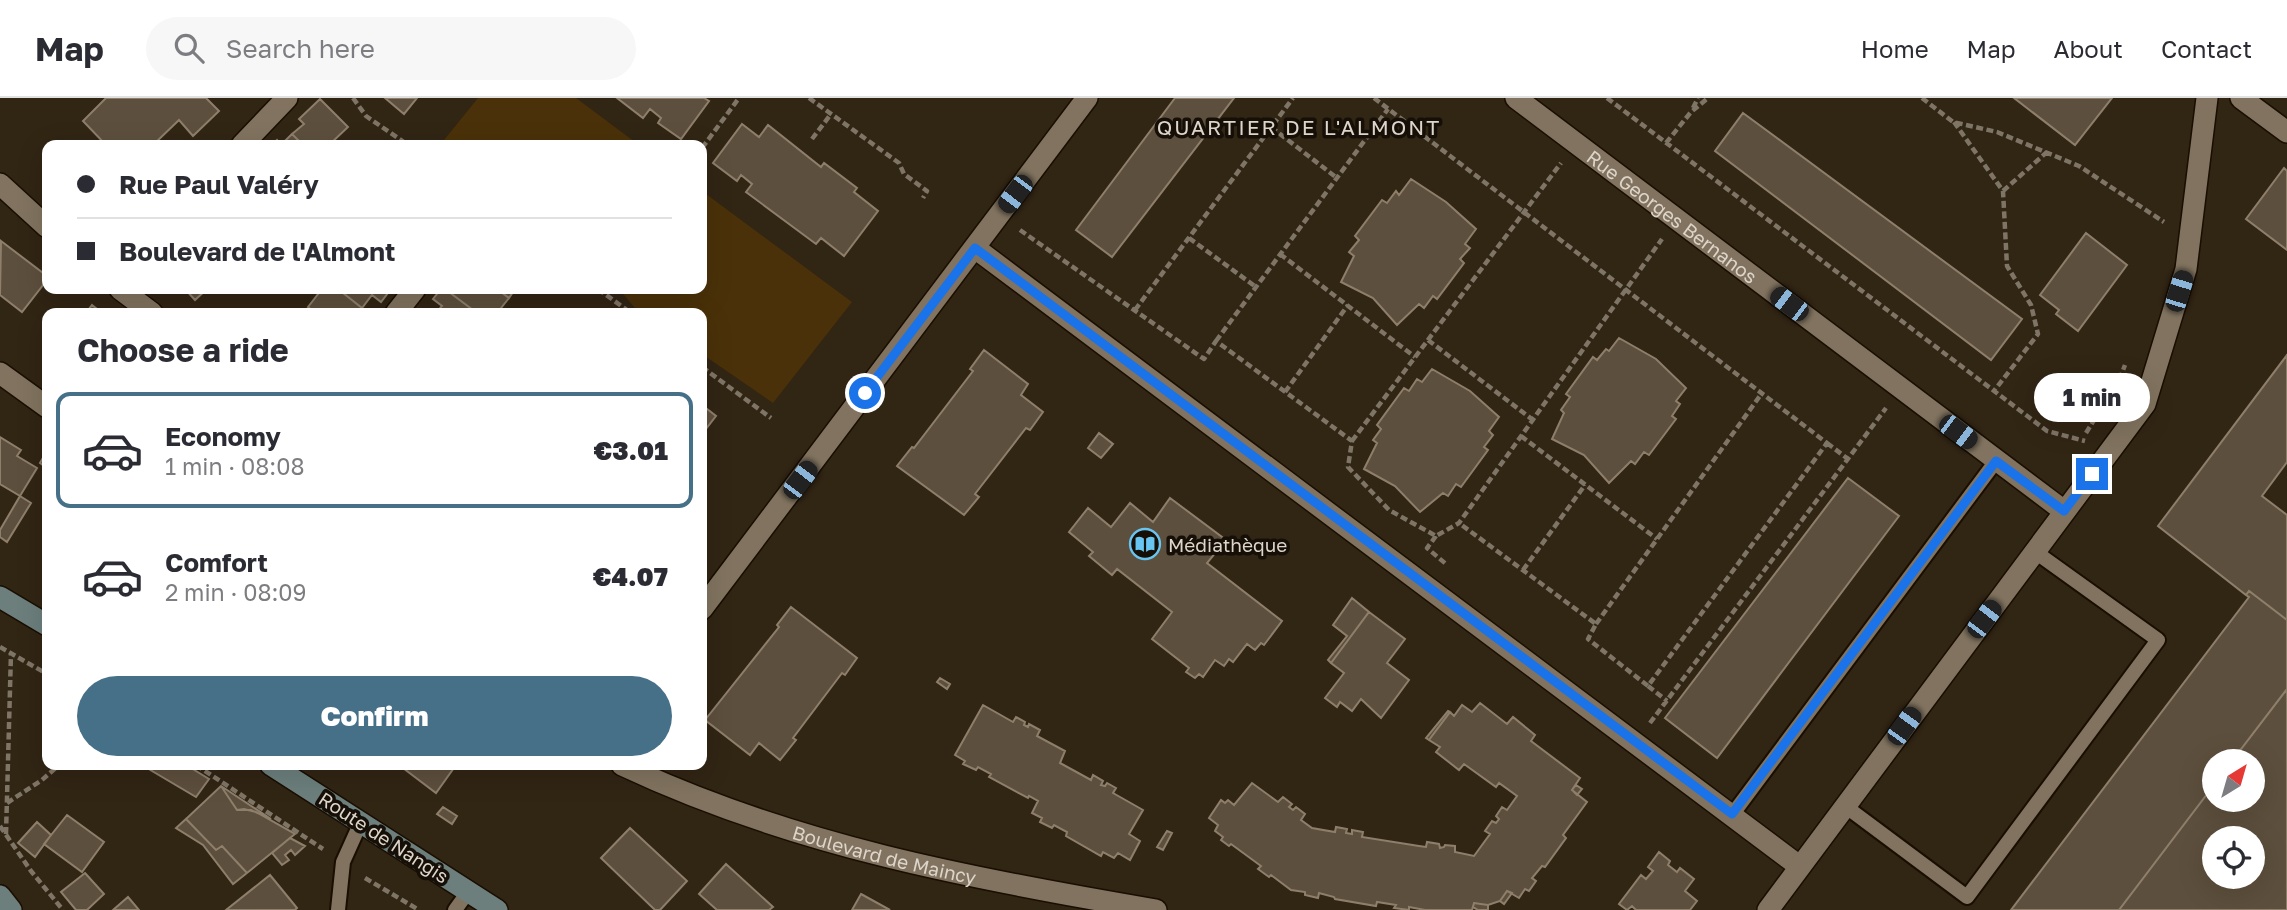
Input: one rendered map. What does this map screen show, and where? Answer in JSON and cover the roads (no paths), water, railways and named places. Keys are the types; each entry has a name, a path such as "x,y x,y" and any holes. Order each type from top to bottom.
{"main road":[{"path":"0,597 42,622"},
{"name":"Route de Nangis","path":"279,770 497,910"},
{"path":"0,897 11,910"}],"street":[{"path":"247,140 287,98"},
{"name":"Rue Georges Bernanos","path":"1516,98 2064,511"},
{"path":"1768,910 2145,404 2186,269 2207,98"},
{"path":"2241,98 2287,132"},
{"path":"707,602 999,216 1078,101"},
{"path":"0,184 42,222"},
{"path":"975,248 1799,866"},
{"path":"127,294 145,308"},
{"path":"400,308 411,294"},
{"path":"0,373 42,403"},
{"name":"Boulevard de Maincy","path":"633,770 675,790 793,833 918,866 1156,910"}],"lane":[{"path":"1732,814 1996,461"},
{"path":"1845,806 1967,897 2150,651 2158,640 2034,551"},
{"path":"338,910 343,862 361,822"},
{"path":"455,910 468,892"}],"place":[{"name":"Médiathèque","path":"1145,544"}],"district":[{"name":"QUARTIER DE L'ALMONT","path":"1299,127"}]}
